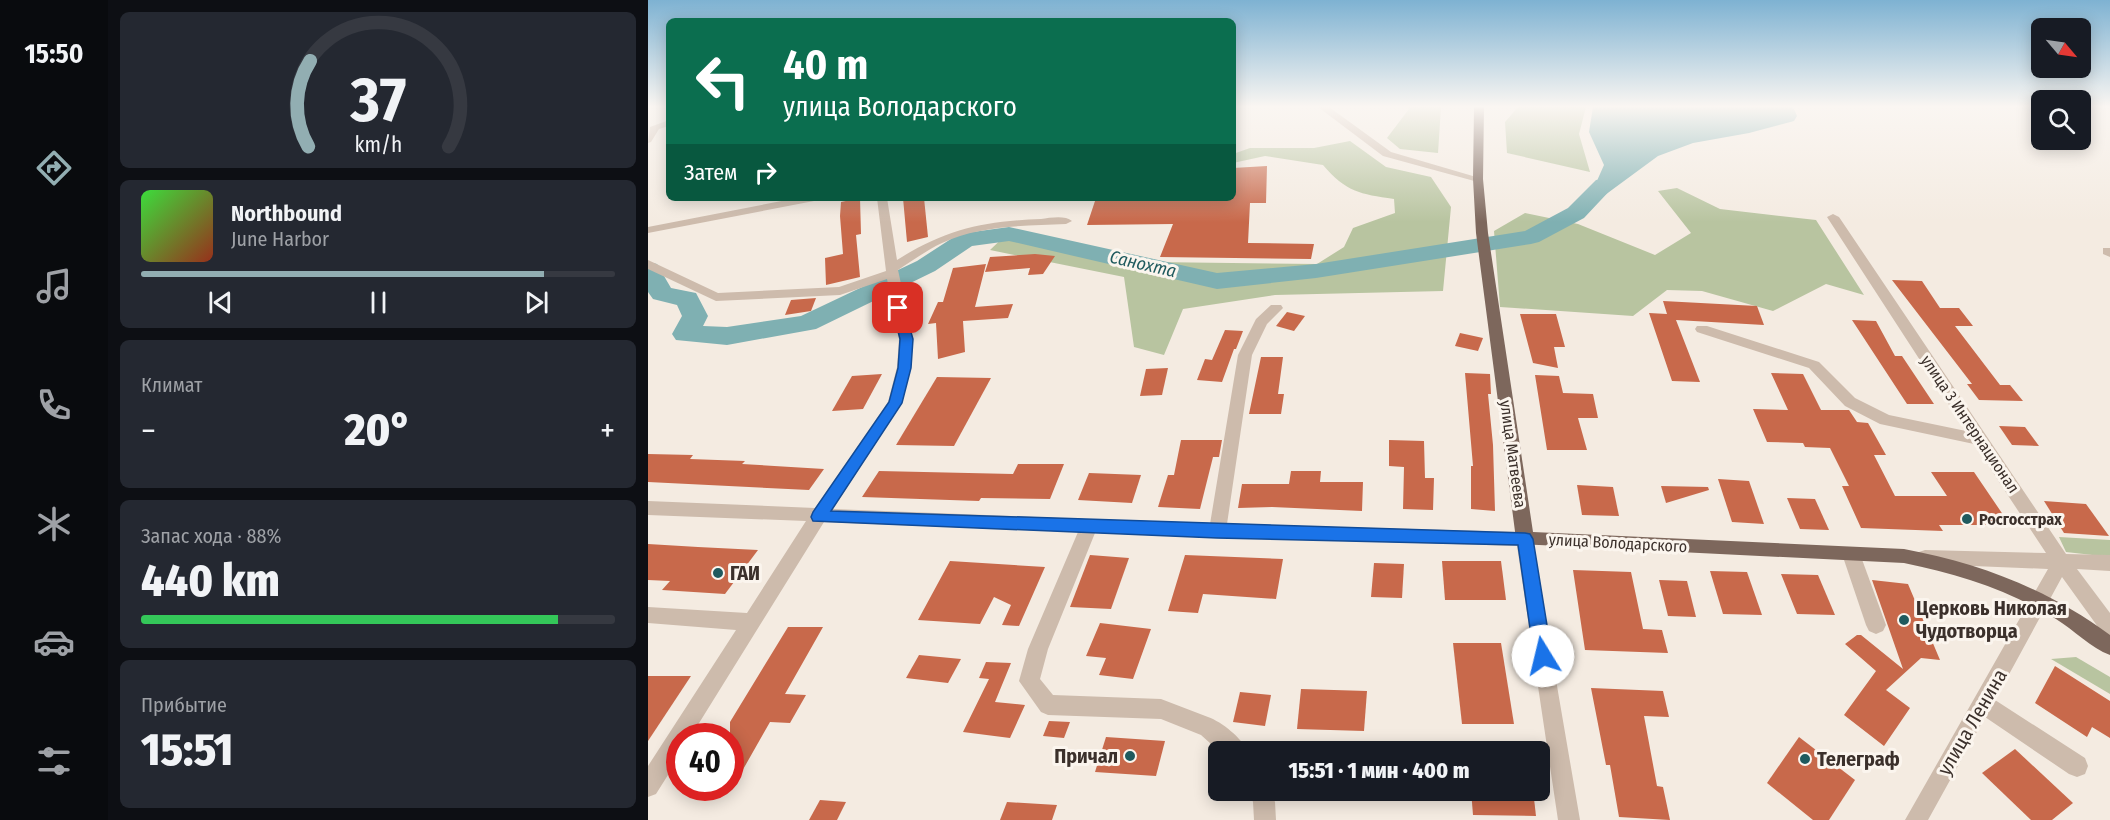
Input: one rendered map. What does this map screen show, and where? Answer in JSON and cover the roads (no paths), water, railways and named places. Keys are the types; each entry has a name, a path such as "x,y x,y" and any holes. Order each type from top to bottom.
{"main road":[{"name":"улица Матвеева","path":"1478,145 1478,179 1482,233 1525,539"},
{"name":"улица Володарского","path":"1525,539 1904,556 1967,570 2042,600 2110,646"}],"street":[{"path":"1375,145 1387,154 1478,179"},
{"path":"648,230 798,201"},
{"path":"648,786 818,517 895,403 904,368 906,339 894,292 882,201"},
{"name":"улица 3 Интернационал","path":"1833,218 2061,561 2110,628"},
{"path":"648,264 716,297 840,291 892,271 938,241 962,232 1003,224 1066,222"},
{"path":"1217,531 1245,355 1261,322 1276,308"},
{"path":"1702,329 1814,365 1850,402 1885,420 1980,439"},
{"name":"улица Володарского","path":"648,508 818,517 1525,539"},
{"path":"1089,526 1038,649 1029,681 1048,705 1161,709 1208,727 1224,741"},
{"name":"улица Матвеева","path":"1525,539 1569,820"},
{"path":"1851,554 1876,625"},
{"path":"1904,556 2110,563"},
{"name":"улица Ленина","path":"1916,820 2042,600 2061,561"},
{"path":"648,615 751,622"},
{"path":"1982,703 2077,766"},
{"path":"1264,801 1265,820"}],"water":[{"path":"1595,145 1687,145 1658,156 1576,213 1596,183 1604,165"}],"waterway":[{"name":"Санохта","path":"648,269 662,294 687,299 695,316 686,334 727,336 807,323 926,266 965,240 1009,234 1217,281 1316,271 1531,237 1576,213 1604,185"}],"place":[{"name":"Росгосстрах","path":"1967,519"},
{"name":"ГАИ","path":"718,573"},
{"name":"Церковь Николая Чудотворца","path":"1904,620"},
{"name":"Причал","path":"1130,756"},
{"name":"Телеграф","path":"1805,759"}]}
